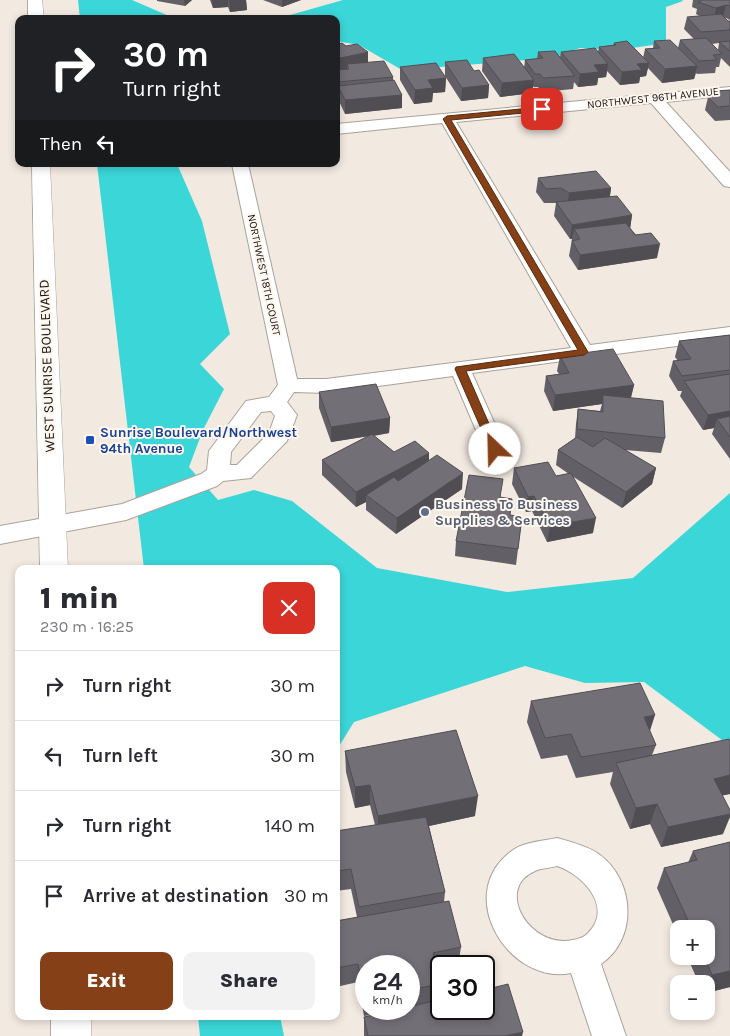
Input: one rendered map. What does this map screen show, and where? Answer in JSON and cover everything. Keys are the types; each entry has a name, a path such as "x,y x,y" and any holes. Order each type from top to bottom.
{"highway":[{"path":"35,0 36,15"},
{"name":"WEST SUNRISE BOULEVARD","path":"40,167 54,565"},
{"path":"71,1020 72,1036"}],"street":[{"name":"NORTHWEST 96TH AVENUE","path":"340,129 730,91"},
{"path":"655,98 730,182"},
{"path":"447,119 584,352"},
{"name":"NORTHWEST 18TH COURT","path":"213,477 243,474 279,436 286,416 241,167"},
{"path":"0,534 53,527 126,512 213,477 220,451 254,406 282,394 326,386 730,333"},
{"path":"460,369 495,449"},
{"path":"581,955 610,1036"}],"water":[{"path":"78,0 132,0 167,15 80,15"},
{"path":"343,0 683,1 666,7 666,43 619,50 580,48 553,58 402,70 359,45 340,42 340,15 290,15"},
{"path":"97,167 178,167 202,221 230,334 200,364 224,389 203,430 189,467 218,500 254,490 292,501 377,568 507,592 633,578 730,493 730,746 644,682 585,683 525,666 354,722 340,745 340,565 144,565"},
{"path":"198,1020 281,1020 284,1036 200,1036"}],"building":[{"path":"702,0 730,0 730,6 726,5 716,8 698,2"},
{"path":"721,14 730,21 730,30 701,32 687,17"},
{"path":"706,38 722,54 713,55 717,60 699,61 680,40"},
{"path":"670,40 697,66 665,69 645,49 660,48 654,41"},
{"path":"627,41 649,63 637,64 642,70 622,72 599,47 616,45 614,43"},
{"path":"730,41 730,51 719,42"},
{"path":"340,44 346,46 357,44 368,52 340,58"},
{"path":"595,48 608,64 594,65 599,72 580,74 561,52"},
{"path":"555,51 575,76 543,78 540,74 535,74 525,60 543,58 538,52"},
{"path":"514,54 534,80 502,83 483,58"},
{"path":"467,60 474,71 479,70 489,85 462,88 445,62"},
{"path":"384,61 393,77 340,82 340,70 349,69 347,64"},
{"path":"436,63 446,78 428,80 433,88 415,90 400,67"},
{"path":"394,80 402,95 345,100 340,86"},
{"path":"730,90 730,106 718,107 708,97 719,96 714,91"},
{"path":"596,171 611,188 569,193 561,188 546,189 538,178"},
{"path":"617,196 632,215 572,225 556,202"},
{"path":"626,223 635,235 651,233 660,244 580,255 572,241 580,239 574,229"},
{"path":"730,335 730,370 682,376 673,361 691,359 679,341"},
{"path":"613,349 634,385 555,395 546,376 569,373 560,356"},
{"path":"730,374 730,411 708,415 684,381"},
{"path":"376,384 390,418 331,427 319,392"},
{"path":"603,395 663,401 665,438 577,429 578,409 603,412"},
{"path":"730,416 730,437 717,419"},
{"path":"372,434 394,452 415,441 429,453 356,492 322,460"},
{"path":"577,437 593,447 605,438 656,468 626,492 558,450"},
{"path":"437,455 463,473 397,518 366,495 394,477 398,481"},
{"path":"548,462 556,476 571,473 596,518 550,526 534,496 528,497 514,468"},
{"path":"469,475 503,479 500,497 512,499 510,515 522,517 518,549 456,541"},
{"path":"640,683 655,715 644,717 656,745 581,757 571,734 545,738 531,701"},
{"path":"456,730 478,796 378,816 370,785 355,787 345,751"},
{"path":"729,739 730,775 714,779 730,810 730,814 668,827 657,804 636,808 616,763"},
{"path":"426,817 445,892 359,907 351,869 340,870 340,830"},
{"path":"730,842 730,971 712,975 708,965 715,965 715,920 688,920 664,868 697,860 693,851"},
{"path":"449,901 461,947 430,955 430,986 420,988 420,955 355,955 355,965 340,967 340,920"},
{"path":"508,984 523,1032 505,1036 368,1036 365,1020 420,1020 420,1004 430,1002 430,1020 495,1020 495,987"}],"place":[{"name":"Sunrise Boulevard/Northwest 94th Avenue","path":"90,440"},
{"name":"Business To Business Supplies & Services","path":"425,512"}],"route":[{"path":"495,449 460,369 584,352 447,119 542,109"}]}
